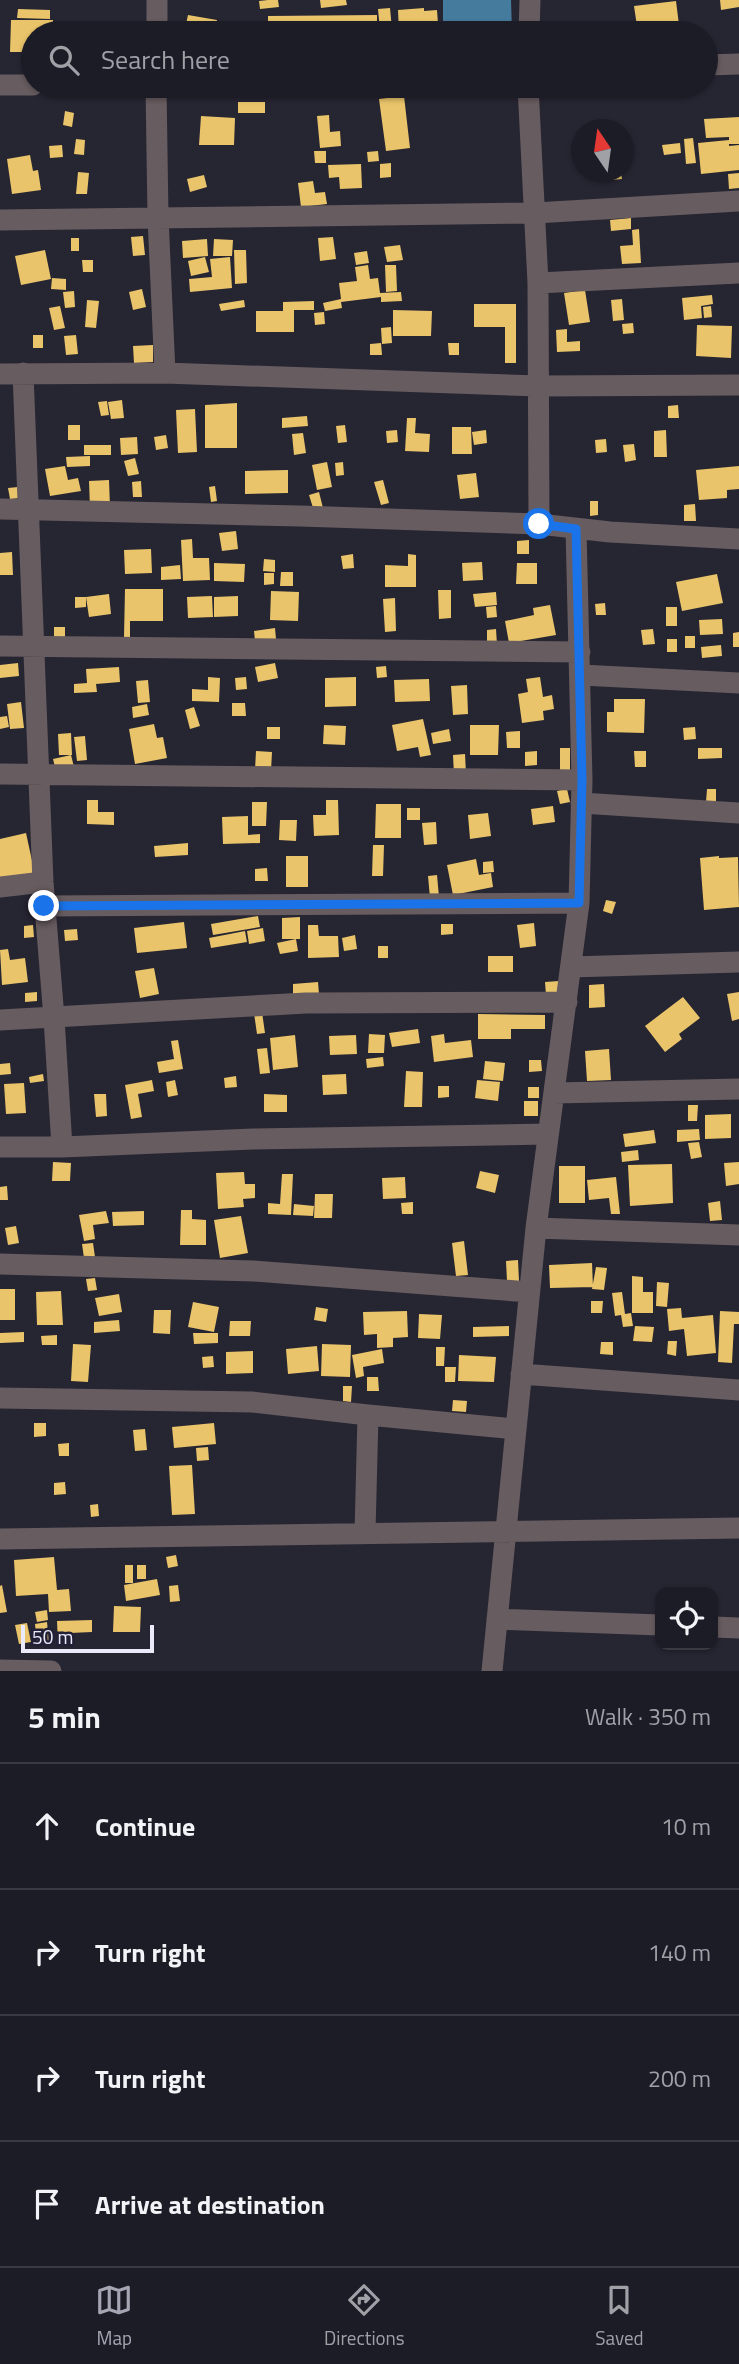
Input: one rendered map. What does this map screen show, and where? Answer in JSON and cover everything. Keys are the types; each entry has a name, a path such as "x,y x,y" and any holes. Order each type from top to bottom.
{"street":[{"path":"157,21 158,0"},
{"path":"529,21 530,0"},
{"path":"718,65 739,64"},
{"path":"0,85 21,85"},
{"path":"156,98 165,373"},
{"path":"529,98 538,283 539,524"},
{"path":"0,220 535,212 739,201"},
{"path":"538,283 739,273"},
{"path":"23,373 44,906 62,1147"},
{"path":"0,374 165,373 540,386 739,385"},
{"path":"0,509 539,524 576,529 739,538"},
{"path":"492,1671 536,1228 579,903 582,780 576,529"},
{"path":"0,646 34,644 580,652"},
{"path":"581,675 739,683"},
{"path":"0,774 582,780"},
{"path":"581,803 739,813"},
{"path":"0,887 43,882"},
{"path":"44,906 579,903"},
{"path":"571,967 739,962"},
{"path":"0,1020 306,1003 567,1002"},
{"path":"554,1093 739,1089"},
{"path":"0,1147 548,1134"},
{"path":"536,1228 739,1235"},
{"path":"0,1264 253,1271 529,1292"},
{"path":"521,1374 739,1390"},
{"path":"0,1398 252,1402 516,1429"},
{"path":"365,1533 368,1415"},
{"path":"0,1539 739,1528"},
{"path":"496,1619 655,1625"},
{"path":"718,1627 739,1628"},
{"path":"0,1670 51,1671"}],"building: Homes":[{"path":"278,0 279,7 260,9 259,1"},
{"path":"320,0 346,0 347,5 321,8"},
{"path":"720,0 739,0 739,7 721,10"},
{"path":"676,1 678,21 636,21 634,6"},
{"path":"390,8 391,21 379,21 378,9"},
{"path":"18,9 50,10 50,19 17,18"},
{"path":"398,10 437,10 438,21 398,21"},
{"path":"188,15 217,20 217,21 187,21"},
{"path":"377,15 377,21 268,21 268,16"},
{"path":"11,20 53,20 21,21 21,52 10,52"},
{"path":"404,98 410,148 386,151 379,99"},
{"path":"238,102 265,102 265,113 238,113"},
{"path":"65,111 74,113 72,127 63,125"},
{"path":"329,115 330,132 340,131 341,146 320,148 317,116"},
{"path":"201,116 235,118 234,145 199,145"},
{"path":"739,117 739,144 729,146 739,145 739,170 701,174 698,143 729,140 729,137 706,138 704,119"},
{"path":"693,138 696,163 686,164 684,139"},
{"path":"76,139 85,140 84,155 74,154"},
{"path":"680,143 681,153 664,155 662,145"},
{"path":"62,145 63,157 50,158 49,146"},
{"path":"314,151 326,151 326,163 315,163"},
{"path":"378,151 379,161 368,162 367,152"},
{"path":"30,155 33,171 38,170 41,190 12,194 7,159"},
{"path":"391,163 391,177 380,178 380,164"},
{"path":"361,164 362,188 340,189 339,177 329,178 328,165"},
{"path":"78,172 89,173 87,194 76,194"},
{"path":"739,173 739,188 729,189 728,174"},
{"path":"204,175 207,187 190,192 187,179"},
{"path":"313,181 315,193 325,192 327,204 301,207 298,183"},
{"path":"631,218 631,229 611,231 610,220"},
{"path":"639,229 641,263 622,264 620,246 633,245 632,230"},
{"path":"143,236 145,255 133,256 131,237"},
{"path":"333,237 336,259 320,261 318,238"},
{"path":"71,238 79,238 79,251 71,251"},
{"path":"207,239 208,256 183,258 182,241"},
{"path":"214,239 233,240 232,256 213,256"},
{"path":"400,245 403,260 387,262 384,247"},
{"path":"45,250 51,279 21,285 15,256"},
{"path":"234,250 246,250 247,283 235,284"},
{"path":"367,251 369,263 356,265 354,253"},
{"path":"205,257 209,272 191,276 188,261"},
{"path":"230,257 232,288 190,292 189,279 212,277 210,259"},
{"path":"82,260 93,260 93,272 83,272"},
{"path":"368,265 370,279 378,278 380,293 401,292 402,301 381,302 381,297 341,302 342,308 325,311 323,303 341,299 339,283 357,281 355,267"},
{"path":"385,265 396,265 397,291 386,292"},
{"path":"52,278 66,279 66,290 51,289"},
{"path":"142,289 146,307 133,310 129,292"},
{"path":"585,290 590,322 569,325 564,293"},
{"path":"74,291 75,307 65,308 63,292"},
{"path":"712,295 713,304 701,306 702,318 684,320 682,298"},
{"path":"622,299 624,320 613,321 611,300"},
{"path":"87,300 99,301 96,328 85,327"},
{"path":"244,300 245,307 221,311 219,304"},
{"path":"314,301 314,310 294,310 294,332 256,332 256,311 283,311 283,302"},
{"path":"474,304 516,304 516,363 505,363 505,327 474,327"},
{"path":"60,306 65,328 54,330 49,308"},
{"path":"711,306 712,317 704,318 703,307"},
{"path":"393,310 432,311 431,336 393,336"},
{"path":"324,312 325,324 315,325 314,313"},
{"path":"633,323 634,333 623,334 622,324"},
{"path":"697,325 732,326 731,358 696,356"},
{"path":"391,327 392,343 382,344 381,328"},
{"path":"567,329 567,342 580,341 580,351 557,352 556,330"},
{"path":"33,335 43,335 43,348 33,348"},
{"path":"76,335 78,354 66,355 64,336"},
{"path":"381,343 382,355 370,355 370,344"},
{"path":"448,343 459,343 459,355 449,355"},
{"path":"153,345 153,362 134,363 133,346"},
{"path":"122,400 124,418 111,419 108,402"},
{"path":"107,401 109,415 101,416 98,402"},
{"path":"237,403 237,448 205,448 205,405"},
{"path":"678,405 679,418 668,418 668,406"},
{"path":"195,409 197,452 178,453 176,410"},
{"path":"307,416 308,426 282,428 282,418"},
{"path":"407,418 416,418 415,433 430,434 429,452 405,451"},
{"path":"68,425 80,425 80,440 68,440"},
{"path":"345,425 347,442 338,443 336,426"},
{"path":"452,427 471,427 472,454 452,454"},
{"path":"397,430 398,442 387,443 386,431"},
{"path":"486,430 487,443 474,445 472,432"},
{"path":"666,430 667,457 654,457 654,431"},
{"path":"303,433 306,453 294,455 292,434"},
{"path":"166,435 168,448 156,450 154,437"},
{"path":"137,437 138,454 121,455 120,438"},
{"path":"606,439 607,452 596,453 595,440"},
{"path":"634,444 636,460 625,462 623,445"},
{"path":"84,445 111,445 111,455 84,455"},
{"path":"90,456 90,466 67,467 66,457"},
{"path":"135,458 139,474 128,476 124,461"},
{"path":"327,462 332,487 317,490 312,465"},
{"path":"343,462 344,475 336,476 335,463"},
{"path":"65,466 68,480 78,478 81,491 50,496 45,469"},
{"path":"739,466 739,489 727,490 727,498 699,500 696,470"},
{"path":"288,470 288,493 245,494 245,471"},
{"path":"476,473 479,497 460,499 457,475"},
{"path":"109,480 110,507 90,508 89,481"},
{"path":"383,480 389,503 381,505 374,482"},
{"path":"141,481 142,497 133,497 132,482"},
{"path":"215,486 217,501 211,502 209,487"},
{"path":"18,487 20,498 10,499 8,488"},
{"path":"319,492 323,508 314,511 309,495"},
{"path":"590,501 598,501 598,515 590,516"},
{"path":"695,504 696,521 684,521 684,505"},
{"path":"236,531 238,549 222,551 219,533"},
{"path":"192,539 193,558 209,558 210,580 183,581 181,540"},
{"path":"529,540 529,554 517,554 517,541"},
{"path":"151,549 152,573 125,574 124,550"},
{"path":"12,552 13,575 0,575 0,553"},
{"path":"353,554 354,568 343,569 341,556"},
{"path":"408,554 416,555 416,587 385,587 385,565 408,566"},
{"path":"264,559 275,560 275,572 263,571"},
{"path":"482,562 483,580 463,581 462,563"},
{"path":"214,563 245,564 244,582 214,581"},
{"path":"517,563 537,563 537,584 516,584"},
{"path":"180,565 181,579 161,580 161,567"},
{"path":"281,572 293,572 293,586 280,586"},
{"path":"264,573 274,573 274,584 264,585"},
{"path":"717,574 723,603 682,611 676,582"},
{"path":"125,589 163,589 163,621 130,621 130,637 124,637"},
{"path":"438,590 451,590 451,618 439,619"},
{"path":"271,591 299,592 298,621 270,620"},
{"path":"496,592 497,605 475,607 473,594"},
{"path":"109,594 111,614 89,617 86,597"},
{"path":"212,596 213,617 188,618 187,597"},
{"path":"238,596 238,616 214,617 214,597"},
{"path":"75,597 86,597 86,607 75,608"},
{"path":"395,598 396,631 385,632 383,599"},
{"path":"605,603 606,615 596,615 595,604"},
{"path":"550,605 556,635 509,643 505,621 534,615 533,608"},
{"path":"496,606 497,617 487,618 486,607"},
{"path":"666,607 677,607 677,626 666,626"},
{"path":"722,619 723,634 700,635 699,620"},
{"path":"54,627 65,627 65,638 54,638"},
{"path":"275,628 276,639 255,641 254,631"},
{"path":"496,629 497,645 487,645 487,630"},
{"path":"653,629 655,644 643,645 641,630"},
{"path":"739,632 739,647 733,647 733,633"},
{"path":"685,636 695,636 695,648 685,648"},
{"path":"667,639 677,639 677,652 667,652"},
{"path":"721,645 722,656 702,658 701,647"},
{"path":"18,663 19,676 0,678 0,665"},
{"path":"275,663 278,678 258,682 255,667"},
{"path":"386,666 387,677 377,678 376,667"},
{"path":"119,667 120,682 96,684 97,692 74,693 74,684 87,683 86,669"},
{"path":"208,677 220,678 219,702 192,701 192,689 208,690"},
{"path":"246,677 247,689 236,690 235,678"},
{"path":"356,677 356,706 325,707 325,678"},
{"path":"540,677 543,697 552,695 554,709 543,711 544,720 522,723 518,694 528,692 526,679"},
{"path":"429,679 430,701 395,702 394,680"},
{"path":"148,680 150,702 138,703 136,681"},
{"path":"467,685 468,714 453,715 451,686"},
{"path":"614,699 645,699 644,733 607,732 607,712 614,712"},
{"path":"21,702 24,728 10,729 7,704"},
{"path":"232,703 245,703 246,716 232,716"},
{"path":"147,704 149,715 133,718 132,707"},
{"path":"194,707 200,726 190,729 185,710"},
{"path":"7,716 9,727 0,729 0,717"},
{"path":"423,719 431,755 420,757 418,747 397,751 392,725"},
{"path":"154,724 157,738 163,737 167,758 135,764 129,729"},
{"path":"324,725 346,726 345,745 323,744"},
{"path":"470,725 499,725 498,755 470,755"},
{"path":"267,727 280,727 280,739 267,739"},
{"path":"695,727 696,739 684,740 683,728"},
{"path":"449,729 451,741 433,744 431,733"},
{"path":"520,731 520,748 507,748 506,732"},
{"path":"71,733 72,755 59,755 58,734"},
{"path":"85,736 87,760 77,761 74,737"},
{"path":"560,748 570,748 570,773 560,773"},
{"path":"698,748 722,748 722,758 698,759"},
{"path":"256,751 272,752 271,771 255,770"},
{"path":"537,751 537,765 525,766 525,752"},
{"path":"634,751 646,751 646,767 635,767"},
{"path":"465,754 466,774 454,775 453,755"},
{"path":"71,755 74,767 56,771 53,759"},
{"path":"567,789 570,802 560,804 557,791"},
{"path":"707,789 716,789 716,802 706,802"},
{"path":"87,800 98,800 98,812 114,812 114,825 87,824"},
{"path":"326,800 338,800 339,835 314,836 313,815 326,815"},
{"path":"252,802 267,802 266,826 252,826"},
{"path":"376,804 401,804 401,838 375,838"},
{"path":"553,806 555,822 533,825 531,809"},
{"path":"407,808 420,808 420,820 407,820"},
{"path":"488,813 491,836 470,839 468,815"},
{"path":"248,816 248,835 260,834 260,843 223,844 222,817"},
{"path":"280,820 297,820 296,841 279,840"},
{"path":"436,822 437,844 424,845 422,823"},
{"path":"26,833 36,879 0,887 0,839"},
{"path":"188,843 188,855 155,857 154,846"},
{"path":"373,845 384,845 383,876 372,876"},
{"path":"286,856 308,856 308,887 286,887"},
{"path":"738,857 739,907 704,910 700,858"},
{"path":"476,859 479,875 491,873 493,887 453,895 447,865"},
{"path":"493,861 494,872 483,873 483,862"},
{"path":"267,868 268,881 255,881 255,869"},
{"path":"437,875 439,897 430,898 428,876"},
{"path":"606,900 616,902 612,914 603,911"},
{"path":"258,916 260,927 213,935 211,924"},
{"path":"300,917 300,939 282,939 282,918"},
{"path":"184,922 187,948 137,953 134,928"},
{"path":"534,923 536,946 520,948 517,925"},
{"path":"441,924 453,924 453,934 441,935"},
{"path":"33,925 34,937 24,938 24,926"},
{"path":"308,925 318,925 319,936 338,936 339,957 308,958"},
{"path":"263,928 265,941 249,944 247,931"},
{"path":"77,929 78,940 65,941 64,930"},
{"path":"245,931 247,942 211,948 209,938"},
{"path":"355,935 357,949 344,951 342,938"},
{"path":"296,939 298,951 280,954 277,943"},
{"path":"378,946 388,946 388,958 378,958"},
{"path":"8,949 10,960 25,958 28,982 2,985 0,950"},
{"path":"488,956 513,956 513,972 488,972"},
{"path":"154,968 159,994 140,998 135,971"},
{"path":"559,981 560,994 546,995 545,982"},
{"path":"318,982 319,994 293,995 293,984"},
{"path":"604,984 605,1007 589,1008 589,985"},
{"path":"37,992 37,1001 25,1002 25,993"},
{"path":"739,992 739,1019 732,1021 727,994"},
{"path":"683,997 700,1018 679,1034 682,1039 665,1052 645,1026"},
{"path":"262,1012 265,1033 257,1034 254,1013"},
{"path":"478,1014 545,1015 545,1029 511,1029 511,1039 478,1039"},
{"path":"418,1029 420,1043 392,1047 389,1033"},
{"path":"369,1034 385,1035 384,1053 368,1053"},
{"path":"444,1034 445,1043 471,1040 473,1057 434,1062 431,1036"},
{"path":"295,1035 298,1067 273,1070 270,1038"},
{"path":"356,1035 357,1054 330,1055 329,1036"},
{"path":"178,1040 183,1069 159,1073 157,1062 174,1059 171,1041"},
{"path":"267,1048 270,1073 260,1074 257,1049"},
{"path":"609,1049 611,1080 587,1081 585,1051"},
{"path":"383,1057 384,1066 367,1068 366,1059"},
{"path":"529,1060 541,1060 542,1071 529,1072"},
{"path":"485,1061 505,1063 503,1081 483,1079"},
{"path":"10,1063 11,1074 0,1075 0,1064"},
{"path":"406,1071 423,1072 422,1107 404,1107"},
{"path":"43,1074 44,1081 30,1083 29,1077"},
{"path":"346,1074 347,1094 323,1095 322,1075"},
{"path":"236,1076 237,1087 225,1088 224,1078"},
{"path":"152,1080 154,1091 138,1094 142,1117 131,1119 125,1085"},
{"path":"175,1080 178,1095 168,1097 166,1082"},
{"path":"477,1080 500,1082 498,1101 475,1098"},
{"path":"24,1083 26,1113 6,1114 4,1084"},
{"path":"438,1086 449,1086 449,1097 438,1098"},
{"path":"528,1087 539,1087 539,1098 528,1098"},
{"path":"94,1094 106,1094 107,1116 96,1117"},
{"path":"264,1094 287,1095 287,1112 264,1112"},
{"path":"524,1101 538,1101 538,1116 524,1116"},
{"path":"688,1105 698,1105 697,1121 688,1121"},
{"path":"731,1114 731,1138 705,1139 705,1115"},
{"path":"699,1129 700,1140 677,1142 677,1130"},
{"path":"654,1130 656,1143 625,1147 623,1134"},
{"path":"699,1142 702,1157 691,1159 688,1143"},
{"path":"638,1150 639,1160 622,1162 621,1152"},
{"path":"53,1162 71,1163 70,1181 52,1181"},
{"path":"739,1162 739,1184 726,1186 724,1163"},
{"path":"672,1164 673,1203 630,1206 628,1165"},
{"path":"559,1166 585,1166 585,1203 559,1203"},
{"path":"480,1171 499,1175 495,1193 476,1188"},
{"path":"244,1172 245,1184 255,1184 255,1198 243,1199 244,1207 218,1209 216,1173"},
{"path":"282,1174 293,1174 291,1215 268,1214 268,1203 280,1204"},
{"path":"405,1177 406,1198 383,1199 382,1178"},
{"path":"616,1177 620,1214 611,1214 609,1198 589,1200 587,1180"},
{"path":"7,1186 8,1200 0,1200 0,1187"},
{"path":"315,1194 333,1194 332,1218 314,1218"},
{"path":"720,1201 722,1220 710,1221 708,1203"},
{"path":"413,1202 413,1214 402,1214 401,1203"},
{"path":"294,1204 314,1206 313,1216 293,1215"},
{"path":"181,1210 192,1210 192,1219 206,1220 206,1245 180,1245"},
{"path":"106,1211 109,1223 93,1225 95,1239 84,1241 79,1215"},
{"path":"144,1211 144,1225 113,1226 112,1212"},
{"path":"241,1216 248,1253 220,1258 214,1220"},
{"path":"16,1226 19,1243 8,1245 5,1228"},
{"path":"464,1241 468,1275 456,1276 452,1243"},
{"path":"93,1243 95,1257 84,1258 82,1244"},
{"path":"518,1260 519,1281 507,1281 506,1261"},
{"path":"592,1263 593,1287 550,1288 549,1265"},
{"path":"596,1267 607,1268 604,1290 592,1289"},
{"path":"632,1276 643,1277 643,1292 653,1292 653,1313 632,1313"},
{"path":"95,1278 97,1290 88,1291 86,1279"},
{"path":"657,1282 669,1283 667,1307 656,1306"},
{"path":"0,1289 15,1289 15,1320 0,1320"},
{"path":"61,1291 63,1325 37,1325 36,1292"},
{"path":"622,1292 625,1314 631,1313 633,1326 623,1327 621,1315 615,1316 612,1293"},
{"path":"119,1294 122,1312 99,1316 95,1298"},
{"path":"591,1301 603,1301 602,1313 591,1313"},
{"path":"193,1302 219,1307 214,1332 188,1327"},
{"path":"316,1307 328,1309 326,1322 314,1320"},
{"path":"681,1308 682,1318 713,1315 716,1353 687,1356 684,1329 669,1331 667,1309"},
{"path":"154,1310 171,1310 170,1334 153,1333"},
{"path":"407,1311 408,1337 393,1338 393,1347 377,1348 377,1334 364,1335 363,1312"},
{"path":"720,1311 739,1312 739,1324 734,1324 732,1363 718,1362"},
{"path":"419,1314 442,1315 440,1339 418,1338"},
{"path":"119,1320 120,1331 94,1333 94,1322"},
{"path":"230,1321 251,1321 250,1336 229,1336"},
{"path":"509,1326 509,1336 473,1337 473,1327"},
{"path":"635,1326 654,1327 652,1342 633,1341"},
{"path":"24,1332 24,1342 0,1343 0,1333"},
{"path":"193,1333 218,1333 218,1343 194,1344"},
{"path":"57,1335 57,1345 42,1345 41,1336"},
{"path":"668,1341 677,1341 676,1356 667,1354"},
{"path":"601,1342 613,1342 613,1355 600,1354"},
{"path":"73,1344 91,1345 88,1382 71,1381"},
{"path":"322,1344 351,1345 350,1377 321,1376"},
{"path":"317,1346 319,1371 288,1374 286,1349"},
{"path":"436,1347 445,1347 444,1366 436,1366"},
{"path":"382,1349 384,1363 363,1367 364,1376 356,1378 352,1355"},
{"path":"253,1351 253,1373 226,1374 226,1352"},
{"path":"459,1355 496,1357 494,1382 458,1381"},
{"path":"213,1356 214,1367 203,1368 202,1357"},
{"path":"445,1367 456,1367 455,1382 445,1382"},
{"path":"367,1377 378,1377 379,1391 367,1391"},
{"path":"343,1386 352,1386 351,1402 343,1401"},
{"path":"453,1400 467,1401 466,1412 452,1411"},
{"path":"34,1423 46,1423 46,1436 34,1437"},
{"path":"214,1423 216,1444 174,1448 172,1427"},
{"path":"145,1429 147,1450 135,1451 133,1430"},
{"path":"69,1443 69,1456 59,1456 58,1444"},
{"path":"208,1447 209,1460 197,1461 196,1448"},
{"path":"192,1465 195,1514 172,1515 169,1466"},
{"path":"65,1482 66,1494 54,1495 54,1483"},
{"path":"98,1504 99,1516 91,1517 90,1505"},
{"path":"176,1555 178,1566 168,1568 166,1557"},
{"path":"54,1557 57,1590 69,1589 71,1611 49,1612 48,1594 16,1596 14,1560"},
{"path":"125,1565 133,1565 133,1583 125,1583"},
{"path":"137,1565 146,1565 146,1579 137,1579"},
{"path":"157,1579 160,1595 126,1601 124,1585"},
{"path":"2,1585 7,1612 0,1613 0,1586"},
{"path":"178,1585 180,1601 170,1602 169,1586"},
{"path":"114,1606 141,1607 140,1632 113,1632"},
{"path":"47,1610 48,1620 37,1622 35,1612"},
{"path":"92,1620 92,1632 70,1633 70,1644 58,1644 57,1621"},
{"path":"47,1622 49,1642 37,1644 35,1624"},
{"path":"27,1623 31,1642 19,1644 15,1625"}],"building: Public":[{"path":"443,0 511,0 512,21 443,21"}],"route":[{"path":"44,906 579,903 582,780 576,529 539,524"}]}
